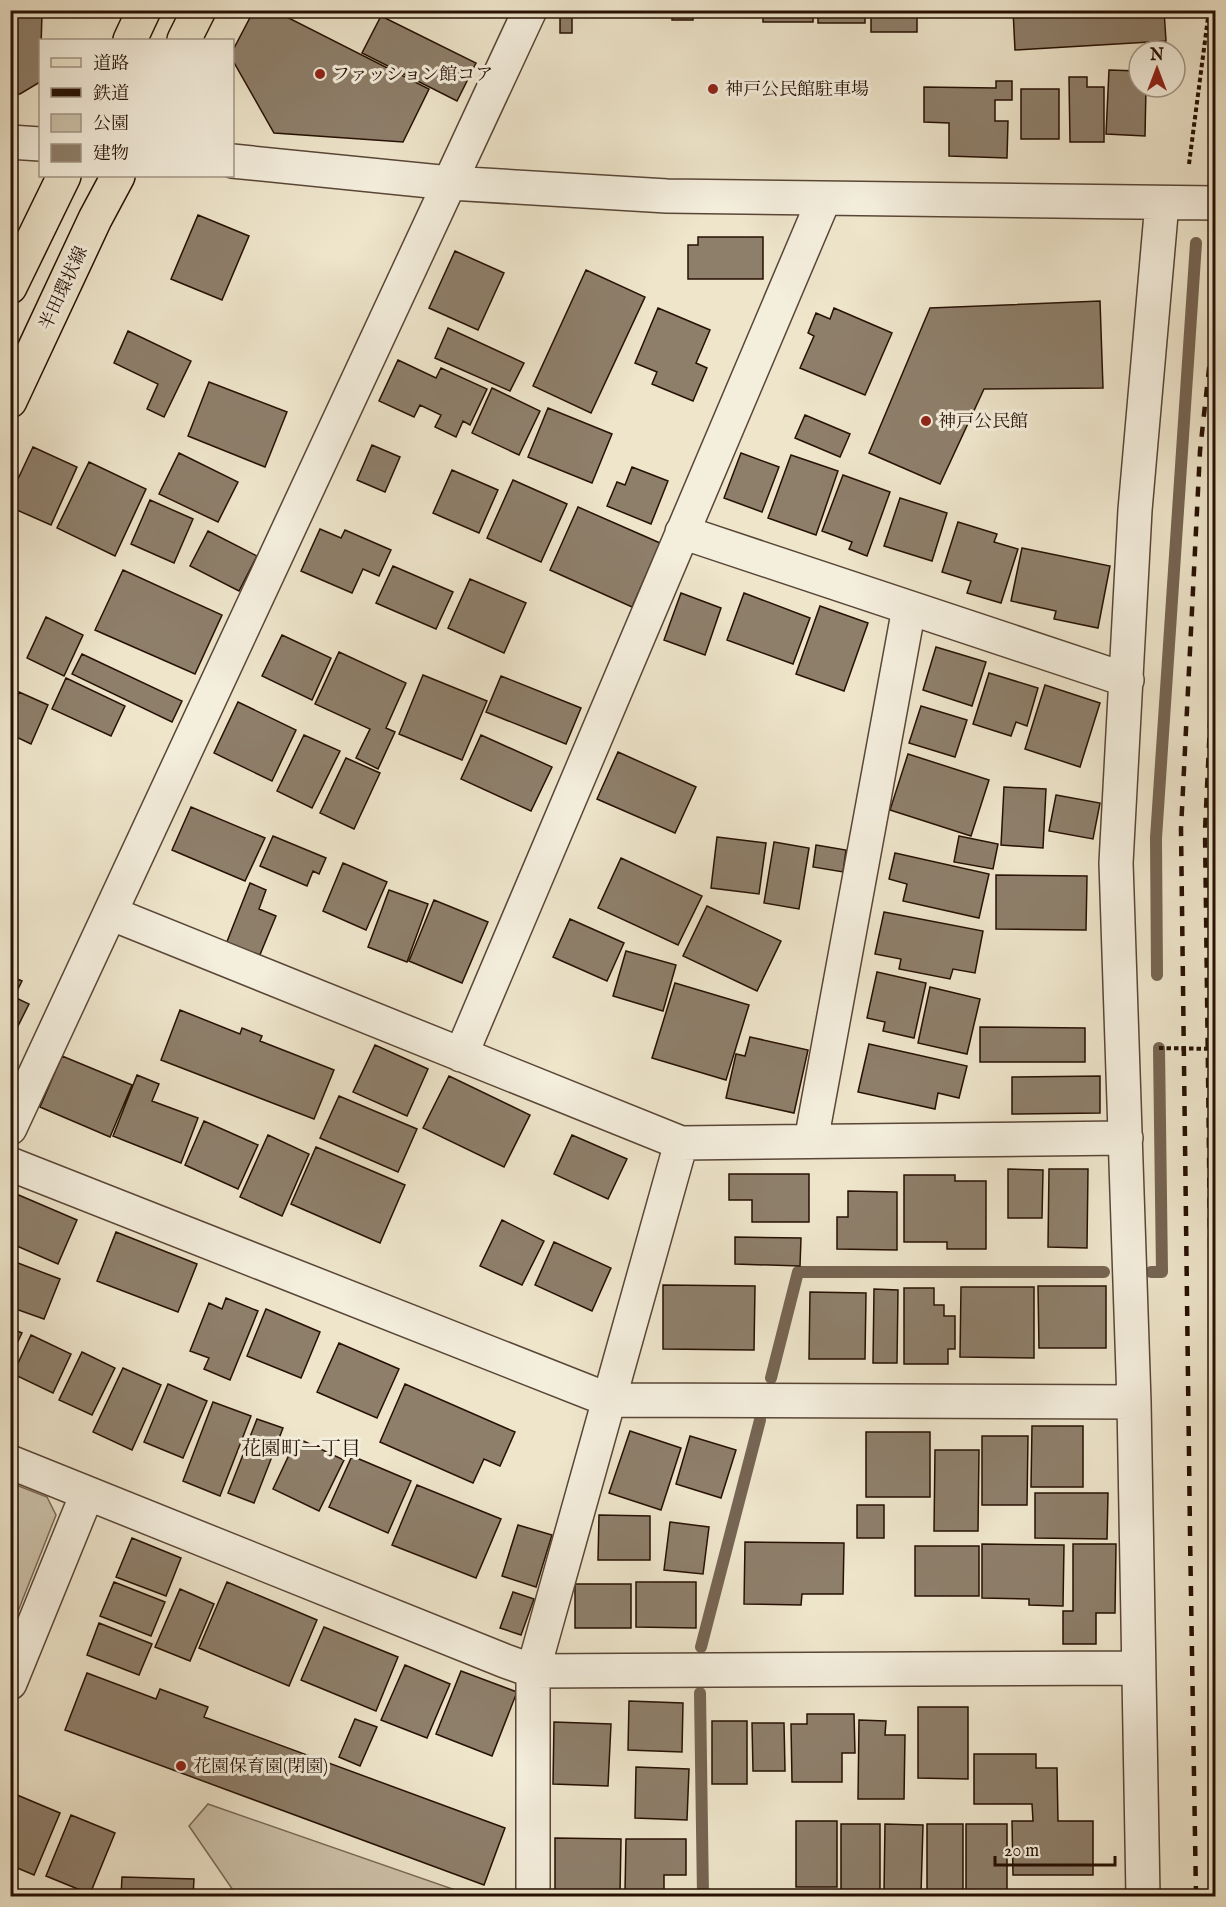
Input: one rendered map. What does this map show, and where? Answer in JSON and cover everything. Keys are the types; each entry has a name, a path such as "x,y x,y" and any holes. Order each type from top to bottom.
{"main road":[{"path":"130,39 144,10"},
{"path":"184,39 199,10"},
{"path":"10,286 64,177"},
{"name":"半田環状線","path":"10,401 90,230 117,177"}],"street":[{"path":"10,1128 530,10"},
{"path":"10,142 39,144"},
{"path":"234,161 450,183 667,196 1215,203"},
{"path":"461,1055 824,199"},
{"path":"1143,1896 1134,1402 1116,863 1135,510 1162,203"},
{"path":"682,532 1127,680"},
{"path":"811,1141 909,608"},
{"path":"110,913 681,1143 1126,1138"},
{"path":"532,1896 533,1671 681,1143"},
{"path":"10,1164 609,1400 1134,1402"},
{"path":"10,1462 533,1671 1138,1668"},
{"path":"10,1683 87,1494"}],"path":[{"path":"1188,170 1209,10"},
{"path":"1159,1038 1159,1048 1215,1049"}],"green space":[{"path":"11,1483 47,1497 56,1515 11,1629"},
{"path":"208,1804 468,1896 237,1896 189,1826"}],"building":[{"name":"ファッション館コア","path":"254,10 273,10 429,89 403,142 274,133 234,63 234,48"},
{"path":"584,10 640,10 640,16 584,16"},
{"path":"643,10 700,10 700,16 693,16 693,20 672,20 672,13 643,13"},
{"path":"704,10 759,10 759,16 704,16"},
{"path":"763,10 813,10 813,22 763,22"},
{"path":"818,10 865,10 865,23 818,23"},
{"path":"871,10 917,10 917,32 871,32"},
{"path":"1013,10 1164,10 1166,39 1127,39 1127,43 1015,50"},
{"path":"10,12 42,13 41,39 39,39 39,83 20,94 10,94"},
{"path":"560,12 572,12 572,33 560,33"},
{"path":"381,16 476,63 457,101 362,53"},
{"path":"1109,70 1127,71 1127,99 1146,99 1145,136 1106,134"},
{"path":"1069,77 1087,77 1087,87 1104,87 1104,142 1070,142"},
{"path":"996,81 1012,81 1012,100 995,100 995,121 1008,121 1007,158 949,156 949,123 924,122 924,87 996,88"},
{"path":"1021,89 1059,89 1059,139 1021,139"},
{"path":"198,215 249,236 222,300 171,279"},
{"path":"698,237 763,237 763,279 688,279 688,245 698,245"},
{"path":"455,251 504,273 478,330 429,308"},
{"path":"586,270 645,297 591,413 533,386"},
{"name":"神戸公民館","path":"1100,301 1103,388 984,389 940,484 869,453 930,308"},
{"path":"658,308 710,330 696,363 707,368 693,401 652,384 657,372 635,363"},
{"path":"834,308 892,333 865,395 800,368 814,336 808,333 816,313 830,319"},
{"path":"448,328 524,363 510,391 435,358"},
{"path":"128,331 191,361 164,417 147,409 158,384 114,363"},
{"path":"398,360 436,378 441,368 487,389 470,425 463,421 456,437 435,427 441,415 420,405 414,417 379,401"},
{"path":"209,382 287,412 265,467 188,436"},
{"path":"492,388 540,411 519,455 472,433"},
{"path":"548,408 612,434 592,483 528,457"},
{"path":"805,415 850,434 840,457 795,438"},
{"path":"372,445 400,457 385,492 357,480"},
{"path":"33,447 77,467 51,525 10,507 10,496"},
{"path":"179,453 238,482 218,522 159,494"},
{"path":"741,453 779,467 762,512 724,498"},
{"path":"791,455 838,471 816,535 768,518"},
{"path":"89,462 146,489 115,556 57,528"},
{"path":"632,467 668,481 651,524 607,506 617,482 625,485"},
{"path":"452,470 498,490 479,533 433,513"},
{"path":"843,475 890,492 867,556 849,549 852,542 822,531"},
{"path":"513,480 567,504 541,562 487,538"},
{"path":"900,498 947,513 932,561 884,546"},
{"path":"150,500 193,519 174,563 131,544"},
{"path":"578,507 660,543 632,607 550,570"},
{"path":"958,522 997,534 994,542 1018,549 1001,603 967,593 971,581 942,572"},
{"path":"320,529 341,538 345,530 391,550 379,576 363,569 352,593 301,571"},
{"path":"208,531 257,556 239,591 190,566"},
{"path":"1022,548 1110,566 1098,628 1054,619 1056,611 1011,601"},
{"path":"393,566 453,592 436,629 376,603"},
{"path":"123,570 222,615 195,674 95,630"},
{"path":"470,579 526,603 504,653 448,628"},
{"path":"681,593 721,608 705,655 664,640"},
{"path":"744,593 810,618 793,664 727,640"},
{"path":"820,606 868,623 844,691 796,674"},
{"path":"46,617 83,635 64,676 27,658"},
{"path":"282,635 331,658 312,700 262,676"},
{"path":"936,647 986,662 972,706 923,690"},
{"path":"339,652 406,683 386,728 395,732 378,769 356,758 370,729 315,704"},
{"path":"82,654 182,701 172,722 72,674"},
{"path":"989,673 1038,688 1027,726 1016,722 1011,736 973,724"},
{"path":"423,675 487,701 462,760 399,734"},
{"path":"501,676 581,708 566,744 486,712"},
{"path":"66,678 125,706 111,736 52,709"},
{"path":"1045,685 1100,703 1080,767 1025,749"},
{"path":"19,692 48,705 31,744 10,734 10,702 14,704"},
{"path":"238,702 296,730 272,781 214,753"},
{"path":"921,706 967,720 955,757 909,743"},
{"path":"304,735 340,751 312,808 277,791"},
{"path":"481,735 552,767 531,811 461,779"},
{"path":"618,752 696,787 675,833 597,799"},
{"path":"908,754 989,780 971,836 890,810"},
{"path":"346,758 380,773 354,829 320,813"},
{"path":"1004,787 1046,789 1043,848 1001,845"},
{"path":"1056,795 1100,803 1093,839 1049,831"},
{"path":"191,807 265,838 245,881 172,850"},
{"path":"273,836 326,858 319,874 313,871 307,886 260,866"},
{"path":"959,836 998,844 993,869 954,862"},
{"path":"717,837 766,843 759,894 711,888"},
{"path":"774,842 809,848 799,909 764,903"},
{"path":"816,845 846,850 843,872 813,867"},
{"path":"895,853 989,874 979,918 903,901 907,884 889,879"},
{"path":"621,858 702,896 678,945 598,908"},
{"path":"343,863 387,882 366,930 323,911"},
{"path":"996,875 1087,876 1086,930 996,929"},
{"path":"250,883 266,890 259,909 276,916 259,957 226,944"},
{"path":"389,890 428,904 407,962 368,947"},
{"path":"434,900 488,922 462,983 409,961"},
{"path":"707,906 781,941 757,991 683,956"},
{"path":"884,912 983,931 975,973 953,969 950,979 899,969 901,959 875,954"},
{"path":"570,919 624,943 607,981 553,957"},
{"path":"626,951 676,965 663,1011 613,996"},
{"path":"877,972 926,983 914,1038 883,1031 885,1022 867,1018"},
{"path":"10,976 22,981 14,997 29,1004 16,1030 10,1028"},
{"path":"675,983 749,1005 726,1080 652,1058"},
{"path":"930,987 980,999 967,1054 918,1043"},
{"path":"180,1010 240,1034 242,1028 262,1036 260,1041 334,1070 314,1119 161,1060"},
{"path":"980,1027 1085,1028 1085,1062 980,1062"},
{"path":"750,1037 808,1050 794,1113 726,1098 736,1054 745,1056"},
{"path":"869,1044 967,1066 959,1098 938,1093 935,1109 858,1092"},
{"path":"375,1045 428,1069 407,1116 353,1092"},
{"path":"62,1056 132,1085 110,1137 40,1107"},
{"path":"137,1075 159,1084 152,1101 198,1118 181,1163 113,1136"},
{"path":"449,1076 530,1115 504,1167 423,1128"},
{"path":"1100,1076 1100,1113 1012,1114 1012,1077"},
{"path":"339,1096 417,1129 398,1172 320,1138"},
{"path":"204,1121 258,1145 238,1189 185,1165"},
{"path":"268,1135 309,1154 282,1216 240,1197"},
{"path":"572,1135 627,1159 608,1199 554,1174"},
{"path":"316,1147 405,1185 380,1243 291,1204"},
{"path":"1008,1169 1043,1170 1042,1218 1008,1218"},
{"path":"1049,1169 1088,1169 1087,1248 1048,1247"},
{"path":"729,1174 809,1174 809,1222 752,1222 752,1200 729,1200"},
{"path":"904,1175 955,1175 955,1181 986,1181 986,1249 947,1249 947,1242 904,1242"},
{"path":"848,1191 897,1192 897,1250 837,1249 837,1217 848,1217"},
{"path":"14,1193 77,1220 58,1264 10,1243 10,1201"},
{"path":"502,1220 544,1241 522,1285 480,1266"},
{"path":"116,1232 197,1264 178,1312 97,1281"},
{"path":"735,1237 801,1238 800,1266 735,1264"},
{"path":"554,1242 611,1268 592,1311 535,1285"},
{"path":"10,1260 60,1279 44,1319 10,1307"},
{"path":"663,1285 755,1286 754,1350 663,1349"},
{"path":"1038,1286 1106,1286 1106,1348 1039,1348"},
{"path":"961,1287 1034,1287 1034,1358 960,1357"},
{"path":"904,1288 934,1288 934,1305 944,1305 944,1316 955,1316 955,1349 948,1349 948,1364 904,1364"},
{"path":"874,1289 898,1290 897,1363 873,1363"},
{"path":"810,1292 866,1293 865,1359 809,1359"},
{"path":"226,1298 258,1311 230,1380 204,1369 209,1358 190,1351 209,1303 222,1309"},
{"path":"266,1309 320,1332 301,1378 247,1356"},
{"path":"10,1328 22,1333 10,1358"},
{"path":"31,1335 71,1354 53,1393 13,1374"},
{"path":"339,1343 399,1369 377,1418 317,1392"},
{"path":"82,1352 115,1368 92,1415 59,1400"},
{"path":"123,1368 161,1385 132,1450 93,1432"},
{"path":"168,1384 207,1401 183,1458 144,1442"},
{"path":"405,1384 515,1432 500,1466 484,1459 473,1483 380,1442"},
{"path":"213,1402 251,1416 220,1496 183,1481"},
{"path":"257,1419 283,1428 254,1503 228,1493"},
{"path":"1032,1426 1083,1426 1083,1487 1031,1487"},
{"path":"630,1431 681,1448 661,1510 609,1493"},
{"path":"866,1432 930,1432 930,1497 866,1497"},
{"path":"690,1436 736,1450 721,1498 676,1484"},
{"path":"982,1436 1028,1436 1027,1505 982,1505"},
{"path":"297,1438 344,1460 319,1511 273,1489"},
{"path":"935,1450 979,1450 978,1531 934,1531"},
{"path":"352,1456 411,1481 388,1533 329,1507"},
{"path":"417,1485 501,1519 476,1578 392,1545"},
{"path":"1035,1493 1108,1493 1107,1539 1035,1538"},
{"path":"857,1505 884,1505 884,1538 857,1538"},
{"path":"599,1515 650,1516 650,1560 598,1560"},
{"path":"670,1522 709,1527 703,1574 664,1570"},
{"path":"518,1525 552,1535 536,1587 502,1576"},
{"path":"132,1538 181,1558 166,1596 116,1577"},
{"path":"745,1542 844,1543 843,1594 802,1594 801,1605 744,1604"},
{"path":"982,1544 1064,1545 1063,1606 1029,1605 1029,1599 982,1598"},
{"path":"1073,1544 1116,1544 1115,1613 1096,1613 1096,1644 1063,1644 1063,1611 1073,1611"},
{"path":"915,1546 979,1546 979,1596 915,1596"},
{"path":"114,1582 165,1602 151,1636 100,1616"},
{"path":"227,1582 317,1620 289,1686 199,1648"},
{"path":"636,1582 696,1582 696,1628 636,1627"},
{"path":"575,1584 631,1584 631,1628 575,1628"},
{"path":"180,1589 214,1604 190,1661 155,1647"},
{"path":"513,1592 534,1599 521,1635 500,1628"},
{"path":"99,1623 152,1644 139,1675 87,1655"},
{"path":"324,1627 398,1657 376,1711 301,1680"},
{"path":"405,1665 450,1684 427,1738 381,1720"},
{"path":"461,1671 517,1692 492,1756 436,1734"},
{"path":"87,1673 156,1699 160,1689 208,1707 204,1717 505,1828 484,1885 65,1730"},
{"path":"629,1701 683,1703 682,1752 628,1750"},
{"path":"918,1707 968,1707 968,1779 918,1778"},
{"path":"807,1714 854,1714 855,1753 842,1753 842,1782 792,1782 791,1724 807,1724"},
{"path":"355,1719 377,1727 360,1766 339,1757"},
{"path":"859,1720 886,1721 885,1735 905,1735 904,1799 858,1799"},
{"path":"712,1721 747,1721 747,1784 712,1784"},
{"path":"554,1722 611,1724 608,1786 553,1784"},
{"path":"752,1723 784,1723 785,1771 753,1771"},
{"path":"974,1754 1036,1754 1036,1768 1057,1768 1058,1821 1093,1821 1093,1875 1013,1875 1012,1821 1033,1821 1032,1804 974,1804"},
{"path":"636,1767 689,1769 687,1820 635,1818"},
{"path":"10,1792 60,1813 34,1875 10,1865"},
{"path":"71,1815 115,1833 90,1894 46,1876"},
{"path":"796,1821 837,1821 837,1887 796,1887"},
{"path":"841,1824 880,1824 880,1891 841,1891"},
{"path":"885,1824 923,1825 921,1894 884,1893"},
{"path":"927,1824 963,1824 963,1892 927,1892"},
{"path":"966,1824 1007,1824 1007,1892 966,1892"},
{"path":"555,1838 621,1839 620,1894 555,1893"},
{"path":"626,1839 686,1839 686,1875 664,1875 664,1893 625,1892"},
{"path":"122,1877 194,1879 193,1896 121,1896"}],"waterway":[{"path":"1157,975 1156,838 1196,243"},
{"path":"1151,1272 1162,1272 1159,1048"},
{"path":"771,1378 798,1272 1104,1272"},
{"path":"701,1647 760,1420"},
{"path":"700,1693 703,1896"}],"railway":[{"path":"1196,1896 1181,829 1200,451 1216,305"},
{"path":"1216,598 1205,830 1216,1719"}],"place":[{"name":"ファッション館コア","path":"320,74"},
{"name":"神戸公民館駐車場","path":"713,89"},
{"name":"神戸公民館","path":"926,421"},
{"name":"花園保育園(閉園)","path":"181,1766"}],"district":[{"name":"花園町一丁目","path":"301,1448"}]}
